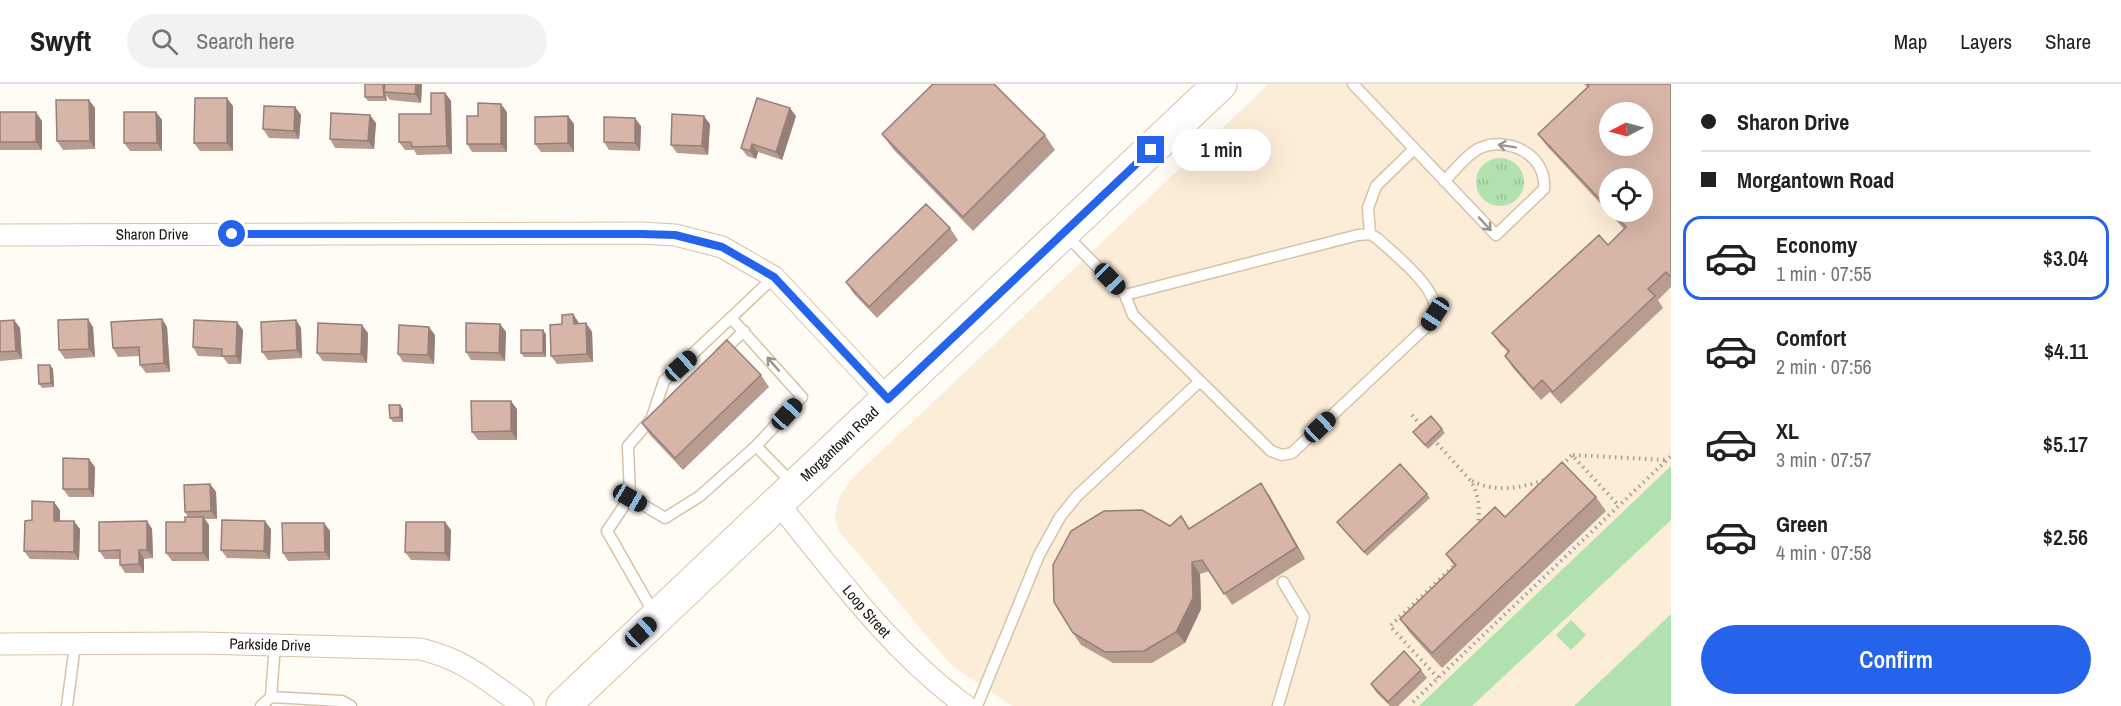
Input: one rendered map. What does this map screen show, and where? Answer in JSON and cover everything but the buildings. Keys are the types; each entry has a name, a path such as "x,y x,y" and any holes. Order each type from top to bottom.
{"main road":[{"name":"Morgantown Road","path":"563,706 1220,84"}],"street":[{"name":"Sharon Drive","path":"0,235 533,233 675,235 722,247 774,277 888,399"},
{"name":"Loop Street","path":"787,495 880,627 911,660 966,706"},
{"name":"Parkside Drive","path":"0,644 275,644 402,648 438,653 468,666 524,706"}],"lane":[{"path":"1353,84 1444,181 1496,235 1544,189 1540,170 1532,157 1519,148 1505,144 1490,145 1476,150 1444,181"},
{"path":"1370,234 1368,208 1376,186 1414,149"},
{"path":"1064,233 1125,295 1133,315 1271,451 1282,455 1292,453 1428,325 1435,314 1434,300 1427,288 1378,239 1370,234 1358,235 1125,295"},
{"path":"652,417 664,381 774,277"},
{"path":"630,498 665,518 700,496 756,446 802,398 732,319"},
{"path":"711,363 744,331"},
{"path":"977,706 1039,555 1060,517 1077,496 1200,381"},
{"path":"657,617 607,531 630,498 628,446 669,401"},
{"path":"756,446 787,495"},
{"path":"1278,706 1304,617 1283,582"},
{"path":"261,706 271,697 275,644"},
{"path":"67,706 75,645"},
{"path":"271,697 342,701 351,706"}],"path":[{"path":"1412,415 1471,481 1479,504 1477,528"},
{"path":"1572,455 1619,506"},
{"path":"1556,471 1572,455 1669,458"},
{"path":"1413,702 1669,458"},
{"path":"1471,481 1491,488 1508,488 1547,479 1539,487"},
{"path":"1438,678 1390,626 1461,560"}],"shaded area":[{"path":"1269,84 1671,84 1671,706 1012,706 951,665 839,531 835,517 841,494 853,478"}],"green space":[{"path":"1495,158 1505,158 1517,165 1524,177 1524,187 1517,199 1505,206 1495,206 1480,195 1476,187 1476,177 1487,162"},
{"path":"1671,466 1671,520 1472,706 1419,706"},
{"path":"1671,614 1671,706 1574,706"},
{"path":"1571,620 1586,635 1571,650 1556,635"}],"route":[{"path":"232,234 533,233 675,235 692,238 722,247 774,277 888,399 1151,150"}]}
